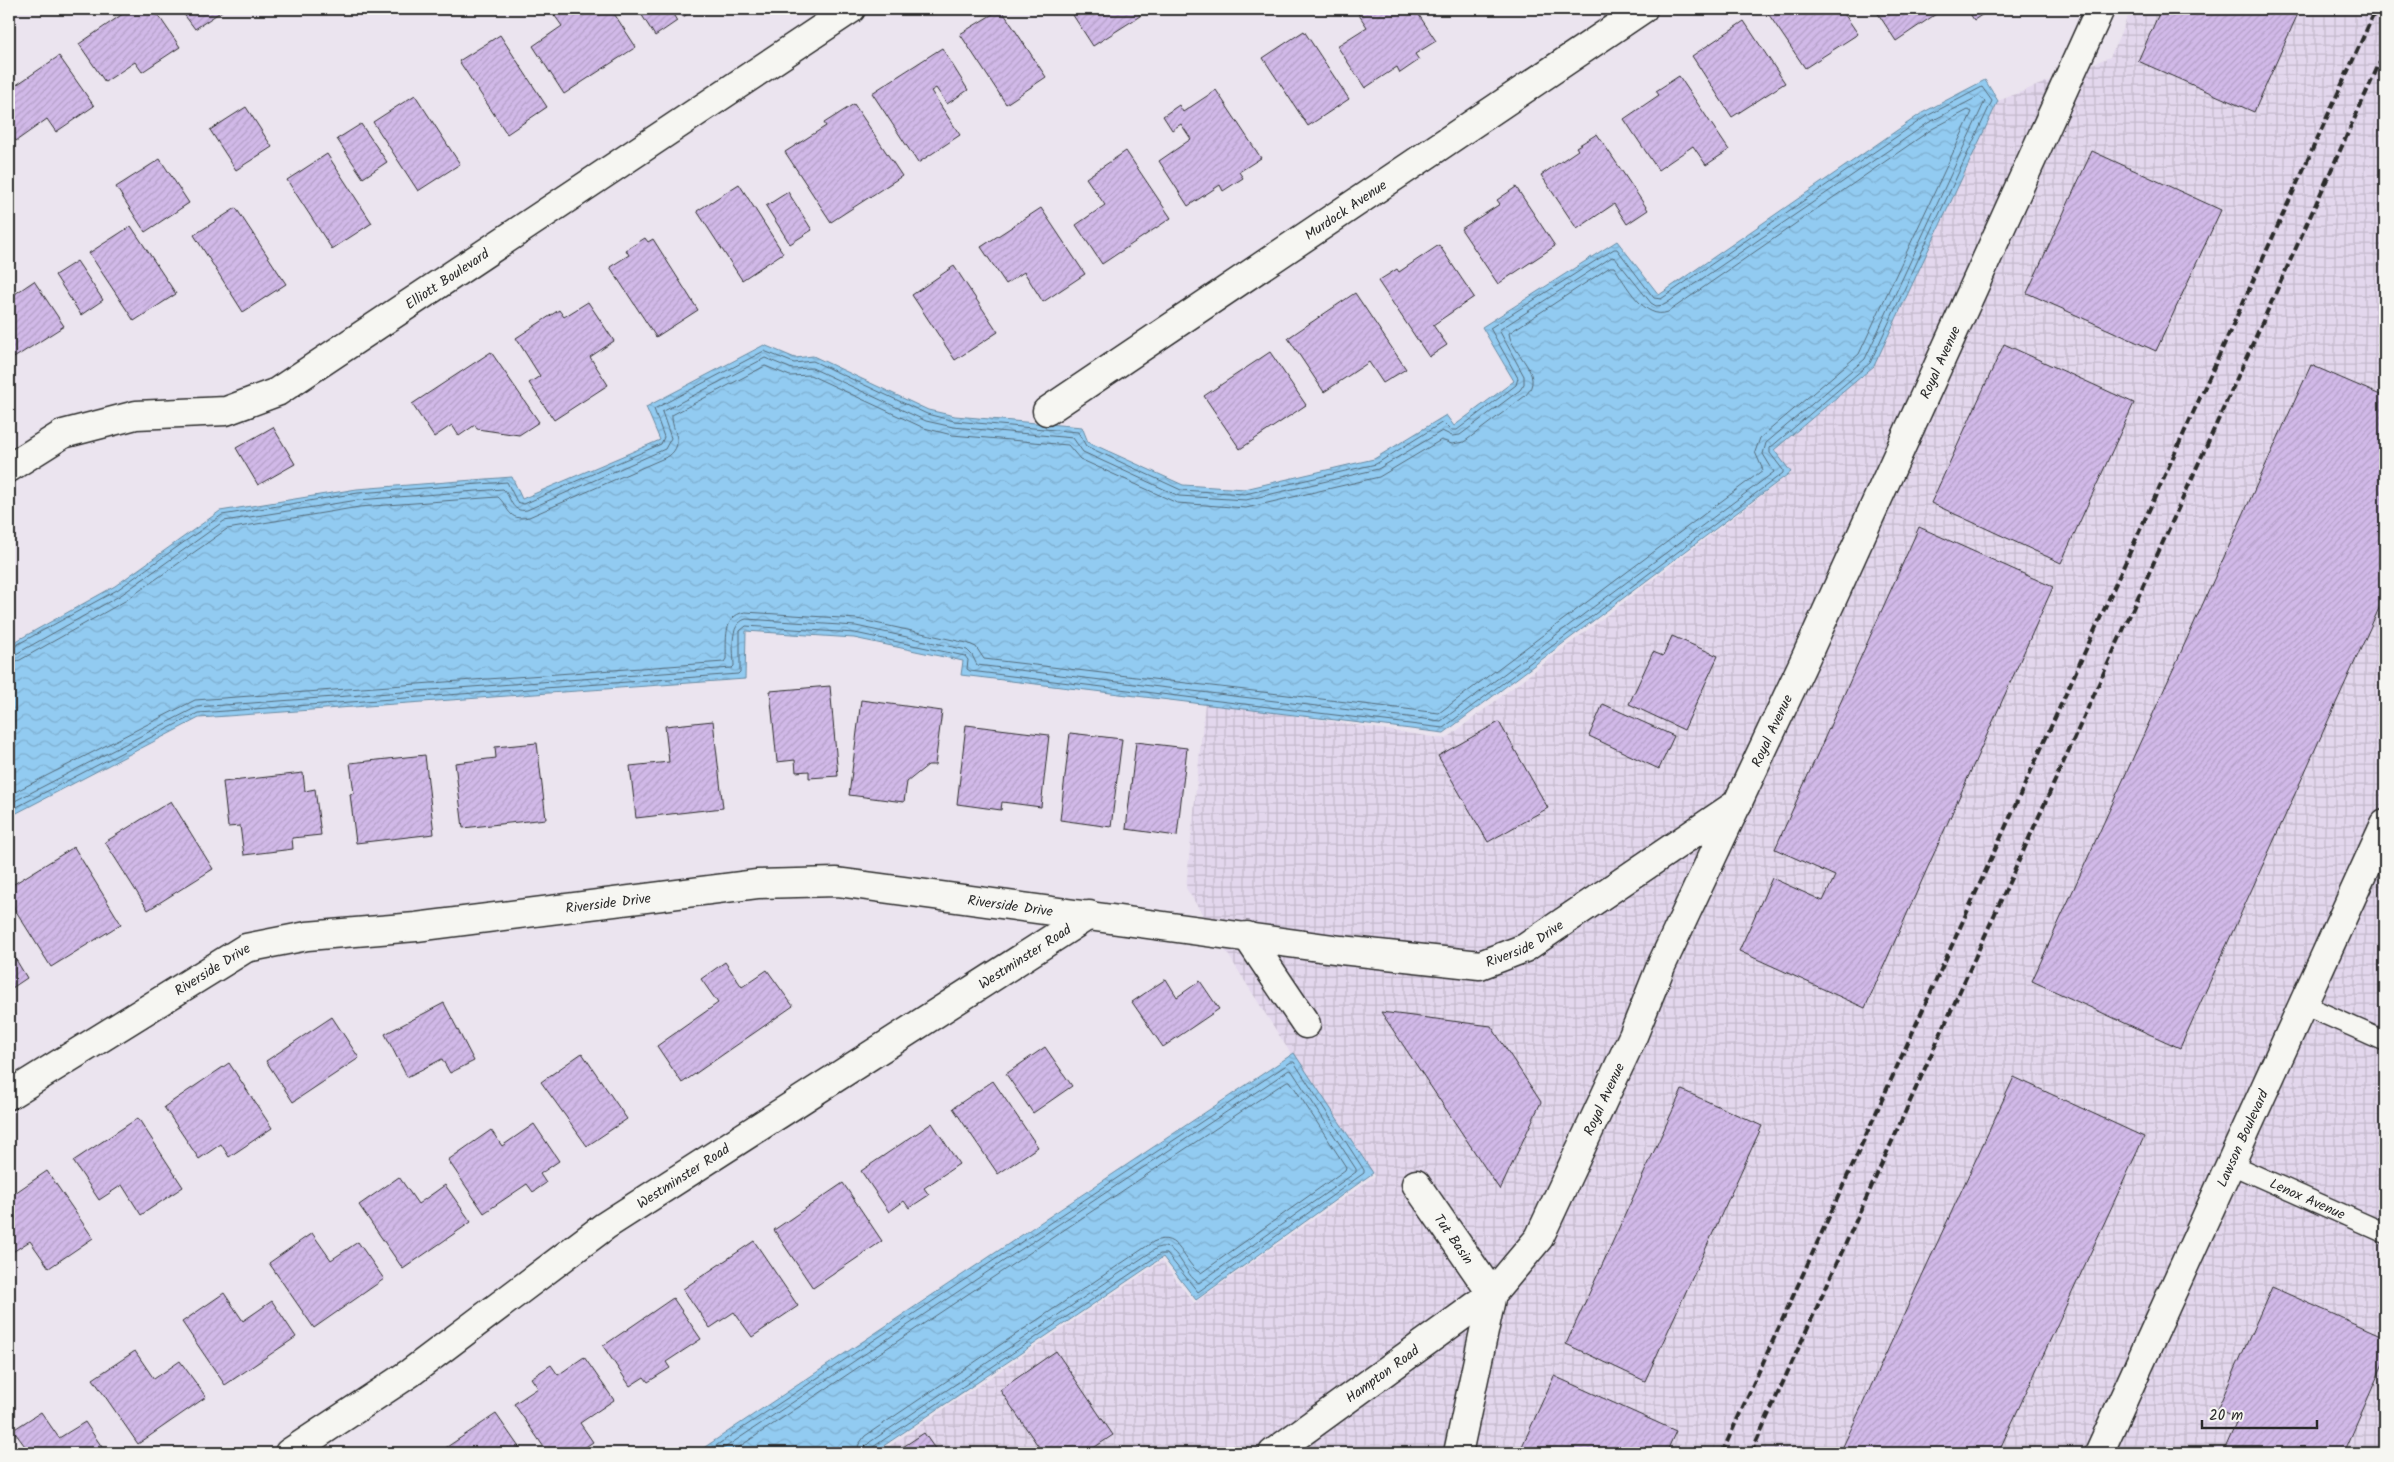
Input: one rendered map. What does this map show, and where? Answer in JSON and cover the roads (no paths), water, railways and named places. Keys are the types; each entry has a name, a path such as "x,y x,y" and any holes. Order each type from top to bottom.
{"street":[{"name":"Elliott Boulevard","path":"9,468 63,434 136,415 226,411 277,392 851,9"},
{"name":"Murdock Avenue","path":"1047,412 1643,9"},
{"name":"Royal Avenue","path":"1458,1453 1492,1294 1540,1238 1633,1036 1661,966 1814,639 2100,9"},
{"name":"Riverside Drive","path":"9,1095 246,948 307,936 416,927 757,884 837,882 1341,950 1480,965 1525,948 1738,803"},
{"name":"Lawson Boulevard","path":"2099,1453 2385,824"},
{"name":"Westminster Road","path":"289,1453 410,1373 605,1226 1089,915"},
{"path":"1247,936 1306,1024"},
{"name":"Tut Basin","path":"1416,1184 1492,1294"},
{"name":"Hampton Road","path":"1273,1453 1492,1294"}],"lane":[{"path":"2304,1005 2385,1041"},
{"name":"Lenox Avenue","path":"2230,1164 2385,1233"}],"water":[{"path":"1985,80 1998,101 1874,366 1774,450 1791,472 1444,733 961,675 963,661 854,638 746,631 745,679 199,718 9,817 9,645 115,586 220,511 357,489 512,477 522,499 660,440 646,407 764,345 795,358 813,356 928,410 955,416 1082,427 1088,442 1183,485 1245,489 1374,459 1446,415 1454,426 1514,381 1482,327 1617,241 1659,295 1922,113"},
{"path":"1294,1053 1373,1173 1196,1300 1163,1257 873,1453 696,1453"}],"railway":[{"path":"1722,1453 2376,9"},
{"path":"1751,1453 2385,51"}]}
